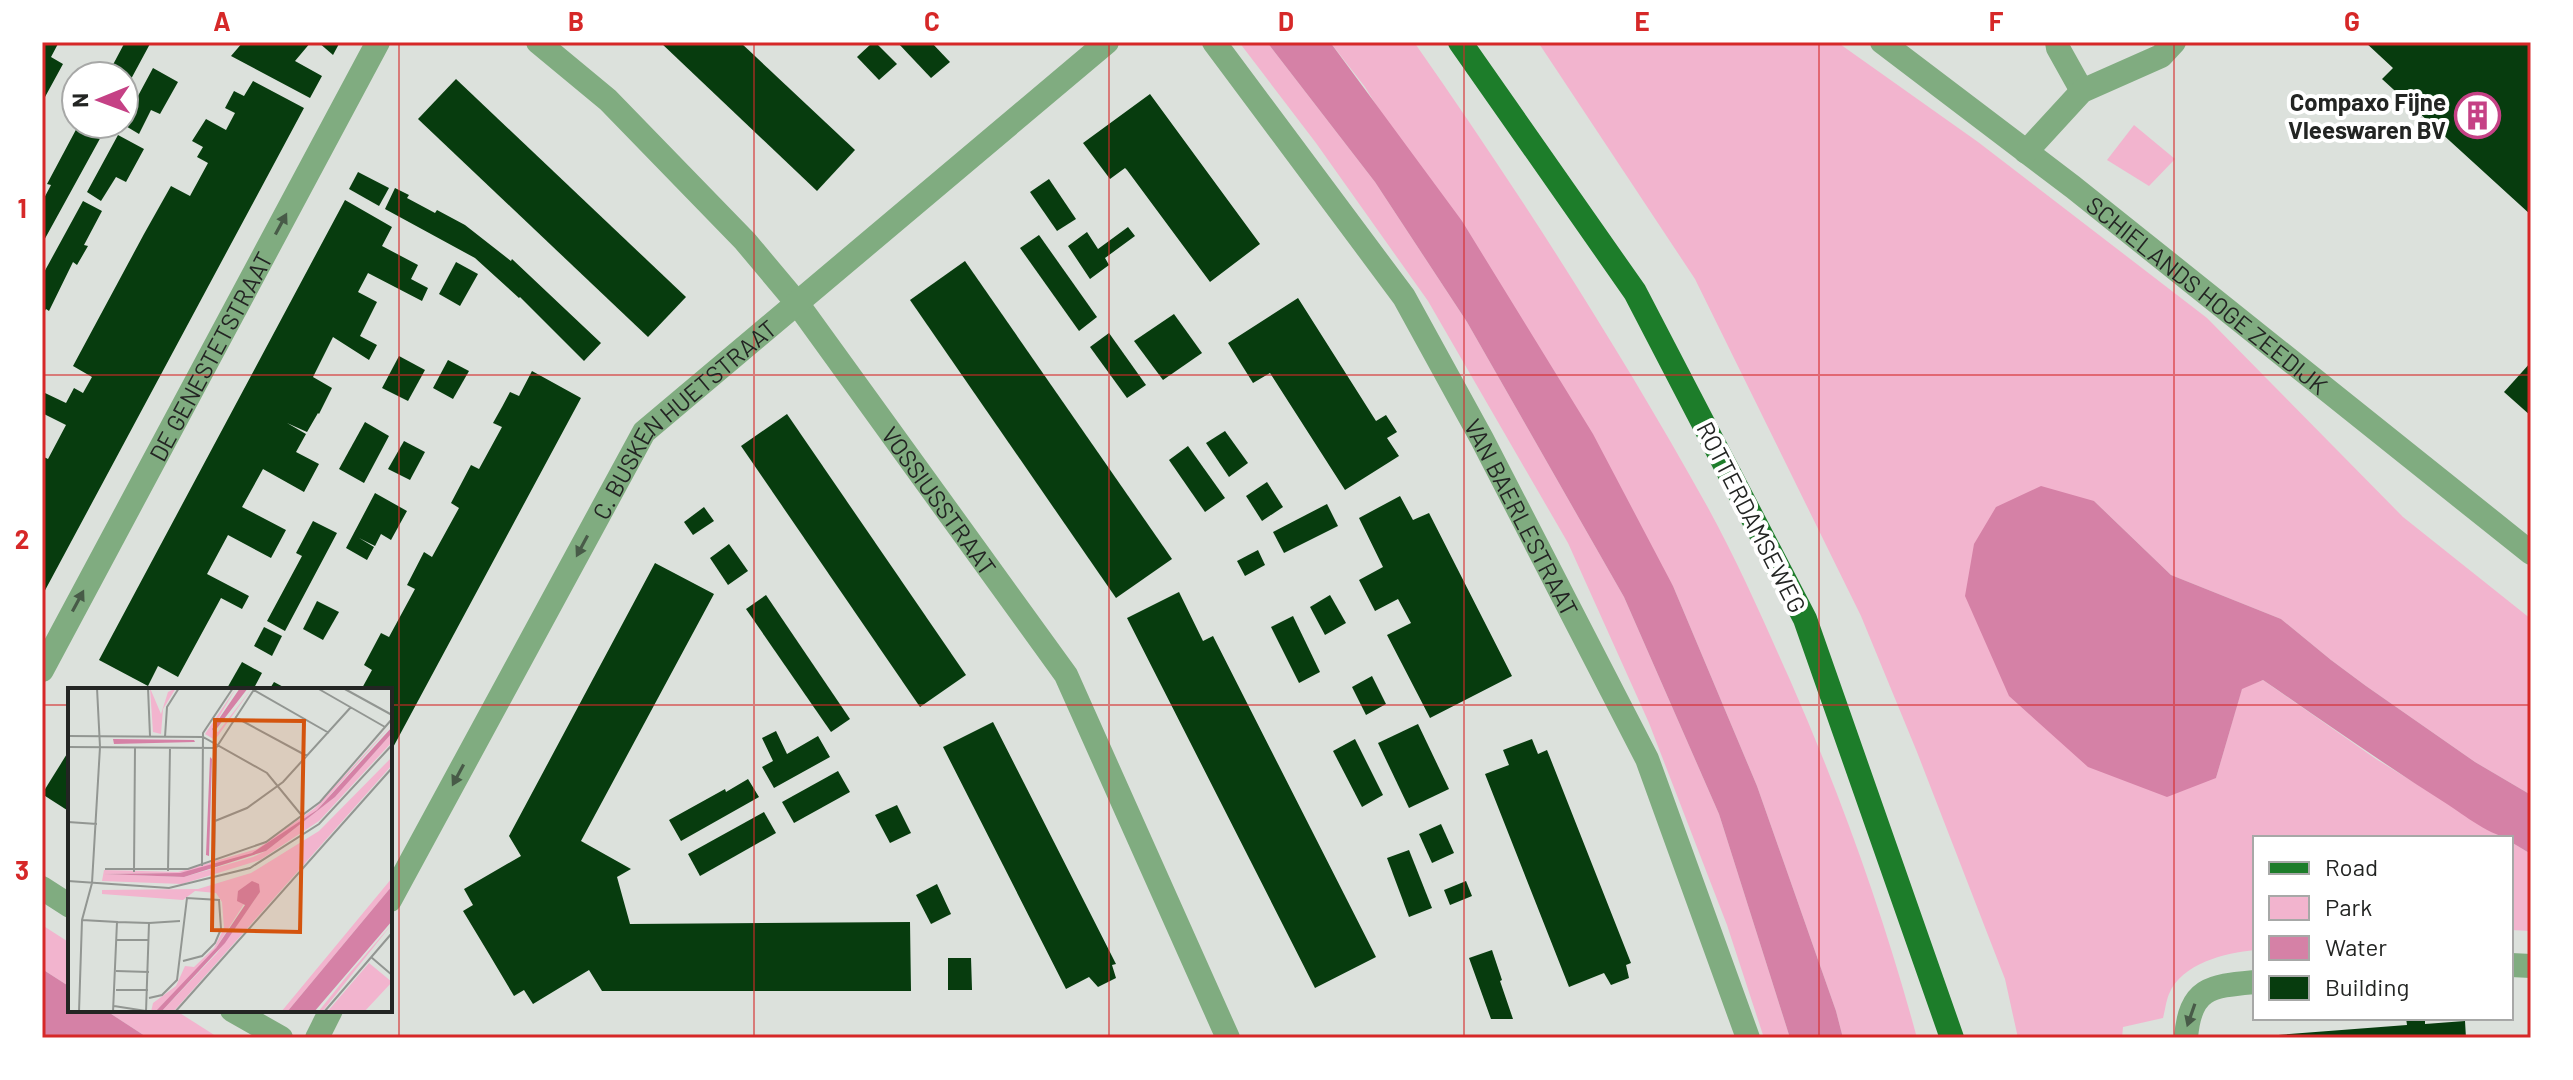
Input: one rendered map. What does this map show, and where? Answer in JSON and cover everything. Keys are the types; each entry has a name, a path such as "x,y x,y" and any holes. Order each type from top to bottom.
{"main road":[{"name":"ROTTERDAMSEWEG","path":"1460,42 1635,292 1805,619 1952,1038"}],"street":[{"name":"DE GENESTETSTRAAT","path":"42,670 378,42"},
{"name":"VOSSIUSSTRAAT","path":"538,42 608,100 745,241 797,303 1066,675 1228,1038"},
{"name":"C. BUSKEN HUETSTRAAT","path":"392,896 644,432 1107,42"},
{"name":"VAN BAERLESTRAAT","path":"1214,42 1404,297 1482,439 1647,759 1748,1038"},
{"name":"SCHIELANDS HOGE ZEEDIJK","path":"1882,42 2026,152 2531,553"},
{"path":"2057,42 2082,91"},
{"path":"2026,152 2082,91 2161,56 2174,42"},
{"path":"42,888 68,905"},
{"path":"2186,1038 2187,1025 2198,996 2217,985 2253,982"},
{"path":"236,1012 281,1038"},
{"path":"317,1038 330,1012"}],"green space":[{"path":"1239,42 1267,42 1375,182 1467,322 1624,597 1719,814 1790,1038 1764,1038 1727,925 1649,723 1568,543 1428,301 1316,143"},
{"path":"1330,42 1414,42 1492,155 1638,387 1729,549 1809,724 1876,902 1917,1038 1843,1038 1757,786 1673,586 1365,87"},
{"path":"1538,42 1837,42 1978,142 2207,318 2403,517 2531,619 2531,795 2475,762 2366,686 2281,619 2171,575 2094,501 2216,778 2242,688 2263,680 2376,759 2501,836 2253,836 2253,950 2218,957 2194,967 2175,983 2163,1018 2123,1027 2122,1038 2018,1038 2005,979 1861,616 1695,279"},
{"path":"2134,125 2175,159 2149,186 2107,160"},
{"path":"2513,843 2531,854 2531,931 2513,930"},
{"path":"42,925 68,942 68,986 42,969"},
{"path":"108,1012 178,1012 219,1038 148,1038"}],"water":[{"path":"1267,42 1330,42 1462,221 1593,434 1673,586 1757,786 1843,1038 1790,1038 1719,814 1624,597 1467,322 1375,182"},
{"path":"2041,486 2094,501 2171,575 2281,619 2366,686 2475,762 2531,795 2531,854 2513,843 2513,836 2496,834 2469,819 2263,680 2242,689 2216,778 2167,797 2088,767 2009,696 1965,596 1974,544 1996,507"},
{"path":"42,969 68,986 68,1012 108,1012 148,1038 42,1038"}],"building":[{"path":"42,42 59,42 51,57 60,62 60,70 45,97 42,96"},
{"path":"125,42 151,42 140,62 115,60"},
{"path":"243,42 311,42 295,61 322,76 310,98 231,56"},
{"path":"318,42 340,42 333,55"},
{"path":"660,42 740,42 855,150 817,191"},
{"path":"873,42 897,64 879,80 857,57"},
{"path":"897,42 931,42 950,62 931,78"},
{"name":"Compaxo Fijne Vleeswaren BV","path":"2365,42 2531,42 2531,215 2382,79 2393,68"},
{"path":"153,68 178,82 160,114 151,110 140,132 140,92"},
{"path":"456,79 686,297 648,337 418,119"},
{"path":"253,81 304,108 42,596 42,456 48,459 66,425 42,413 42,399 45,393 66,403 74,388 83,393 92,377 73,366 144,234 171,186 190,196 208,163 197,157 203,147 192,141 206,119 226,130 235,113 225,108 234,91 244,96"},
{"path":"1150,94 1260,244 1210,282 1127,170 1125,168 1110,179 1083,143"},
{"path":"70,140 99,140 42,244 42,202 51,185 47,184"},
{"path":"115,140 127,140 144,149 126,182 116,177 101,201 87,192"},
{"path":"358,172 389,188 379,206 349,189"},
{"path":"1049,179 1076,219 1057,231 1030,192"},
{"path":"395,188 435,213 437,210 465,225 512,259 601,343 584,361 520,297 475,258 385,209"},
{"path":"345,200 392,227 382,246 418,265 411,279 428,288 422,301 368,273 358,292 377,302 360,336 377,345 369,360 333,337 313,377 332,388 319,414 307,432 287,423 306,434 296,452 319,464 304,492 263,469 242,507 286,530 271,558 228,535 207,574 249,596 242,609 221,598 178,677 158,666 148,686 99,660"},
{"path":"83,201 102,211 84,245 88,246 77,265 73,262 49,311 46,309 42,316 42,276"},
{"path":"1128,227 1135,236 1105,258 1109,265 1090,279 1068,246 1087,232 1098,249"},
{"path":"1039,235 1097,317 1079,331 1020,248"},
{"path":"965,261 1172,559 1116,598 910,300"},
{"path":"456,262 478,274 460,306 439,294"},
{"path":"1298,298 1376,421 1386,415 1397,432 1387,438 1399,456 1345,490 1270,373 1253,383 1228,343"},
{"path":"1174,314 1202,353 1163,380 1134,341"},
{"path":"1109,333 1146,385 1127,398 1090,347"},
{"path":"399,356 425,370 408,401 382,388"},
{"path":"448,360 469,371 453,399 433,388"},
{"path":"2531,362 2531,416 2504,392"},
{"path":"532,371 581,398 392,749 392,688 362,688 372,670 364,665 381,633 389,637 415,589 407,585 424,552 432,557 459,508 451,503 471,465 479,469 502,427 493,423 510,392 519,396"},
{"path":"787,414 966,675 920,707 741,446"},
{"path":"365,422 389,436 364,483 339,469"},
{"path":"1225,431 1248,463 1229,477 1206,443"},
{"path":"404,441 425,452 410,480 388,469"},
{"path":"1188,446 1225,498 1205,512 1169,460"},
{"path":"1267,482 1283,507 1262,521 1246,496"},
{"path":"375,493 407,511 391,540 381,534 375,546 359,538 374,547 367,560 346,548"},
{"path":"1400,496 1413,520 1429,513 1512,676 1430,718 1387,635 1411,623 1398,599 1375,611 1359,580 1383,567 1359,518"},
{"path":"1327,504 1338,526 1284,553 1273,532"},
{"path":"704,507 714,521 693,535 684,522"},
{"path":"313,521 337,533 285,631 267,621 302,556 296,553"},
{"path":"729,544 748,571 728,585 710,558"},
{"path":"1258,550 1265,565 1245,576 1237,561"},
{"path":"655,563 714,594 581,841 631,869 617,877 630,924 910,922 911,991 602,991 589,970 533,1004 524,990 514,996 463,911 473,905 464,889 521,856 509,836"},
{"path":"1179,592 1203,641 1213,636 1376,957 1315,988 1127,618"},
{"path":"766,595 850,719 831,732 746,609"},
{"path":"1330,595 1346,623 1325,635 1310,607"},
{"path":"317,601 339,612 323,640 303,629"},
{"path":"1293,616 1320,672 1299,683 1271,627"},
{"path":"264,627 282,636 272,656 254,646"},
{"path":"242,662 262,673 254,688 227,688"},
{"path":"1372,676 1386,704 1366,715 1352,687"},
{"path":"274,682 285,688 270,688"},
{"path":"993,722 1116,964 1112,965 1116,978 1098,987 1089,977 1066,989 943,747"},
{"path":"1418,724 1449,789 1409,808 1378,743"},
{"path":"776,731 787,754 818,736 830,757 774,788 762,767 773,761 762,738"},
{"path":"1355,739 1383,795 1362,807 1333,751"},
{"path":"1532,739 1538,754 1547,750 1631,963 1626,965 1629,978 1611,985 1604,973 1569,987 1485,774 1509,765 1503,750"},
{"path":"68,752 68,811 42,794"},
{"path":"838,771 850,792 794,823 782,802"},
{"path":"748,779 759,797 681,841 669,820"},
{"path":"897,805 911,833 890,843 875,815"},
{"path":"764,812 776,833 700,876 688,854"},
{"path":"1441,824 1454,853 1432,863 1419,834"},
{"path":"1409,850 1432,908 1409,917 1387,858"},
{"path":"1466,881 1472,896 1450,905 1444,890"},
{"path":"937,884 951,914 931,924 916,895"},
{"path":"1492,950 1513,1019 1491,1019 1469,958"},
{"path":"948,958 971,958 972,990 948,990"},
{"path":"2406,1020 2425,1020 2425,1024 2465,1021 2466,1038 2265,1038 2265,1036 2407,1025"}],"place":[{"name":"Compaxo Fijne Vleeswaren BV","path":"2477,115"}]}
